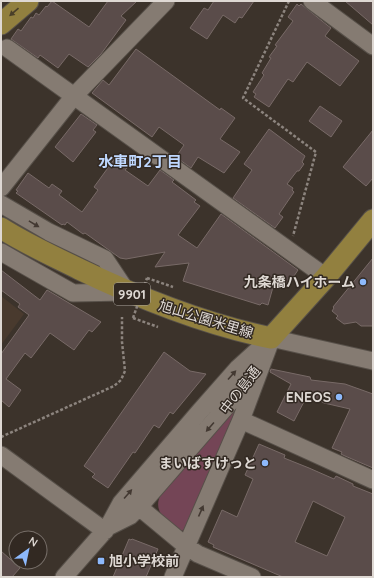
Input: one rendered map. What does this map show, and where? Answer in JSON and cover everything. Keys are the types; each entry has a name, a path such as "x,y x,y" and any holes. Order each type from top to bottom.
{"main road":[{"path":"1,24 28,1"},
{"name":"旭山公園米里線","path":"1,228 34,248 127,292 176,311 237,331 271,338 326,277 373,220"}],"street":[{"path":"1,188 74,96 166,1"},
{"path":"312,1 373,46"},
{"path":"7,48 326,277"},
{"path":"1,204 49,232 105,259 127,292"},
{"path":"1,252 73,293 127,292"},
{"path":"173,577 242,420 271,338 373,361"},
{"name":"中の島通","path":"106,529 130,516 139,507 251,380 257,371 271,338"},
{"name":"中の島通","path":"64,577 106,529 121,503 195,417 238,368 271,338"},
{"path":"242,420 373,480"},
{"path":"1,455 106,529"},
{"path":"139,507 186,546 198,554 252,577"}],"path":[{"path":"289,1 243,98 316,152 289,250"},
{"path":"158,327 133,318 147,278 173,287"},
{"path":"1,437 114,386 121,380 125,371 122,342 122,317"}],"shaded area":[{"path":"1,296 24,314 1,345"},
{"path":"235,408 237,409 185,528 182,531 178,530 162,516 158,507 160,496"}],"building":[{"path":"52,1 89,27 108,1 137,1 121,16 126,20 101,54 88,67 69,54 58,68 40,55 38,58 11,39 18,29 21,31 31,17 33,18 36,13 39,15"},
{"path":"214,1 254,1 242,18 239,17 235,23 223,15 207,39 190,28 204,8 208,10"},
{"path":"345,1 373,1 373,25"},
{"path":"297,4 299,6 301,4 331,28 325,36 359,61 340,86 307,62 293,82 288,79 269,107 254,97 256,94 253,92 264,75 262,73 271,58 269,57 277,46 275,45 293,21 288,17"},
{"path":"136,49 220,110 221,108 235,118 220,139 240,152 224,173 198,157 191,168 176,157 184,145 159,127 152,137 92,93 103,80 109,85"},
{"path":"320,106 342,121 331,137 309,121"},
{"path":"81,114 97,125 93,130 96,132 73,162 55,147"},
{"path":"269,129 305,156 302,162 304,164 287,184 293,188 292,190 294,192 279,214 283,217 275,228 233,198 252,170 244,164"},
{"path":"373,130 373,178 366,186 343,167"},
{"path":"118,154 131,163 125,170 148,186 160,170 174,180 172,182 196,200 194,202 200,206 178,235 197,248 221,214 298,270 286,288 275,280 268,305 262,303 260,305 183,281 189,263 155,267 165,252 126,259 120,258 67,222 65,225 62,225 16,193 18,191 16,190 28,173 49,188 52,184 62,191 59,195 82,212 98,190 94,187"},
{"name":"九条橋ハイホーム","path":"373,258 373,326 361,326 356,322 344,324 336,318 338,316 332,311 334,308 333,307"},
{"path":"1,270 40,300 47,290 101,322 92,332 89,330 74,350 50,333 31,358 25,353 6,379 21,390 9,407 1,400 1,354 29,315 18,307 20,304 1,290"},
{"path":"164,352 190,371 206,374 173,414 170,412 159,428 154,425 108,488 92,477 95,474 84,466"},
{"path":"271,369 310,377 311,380 345,384 373,394 373,468 345,456 341,454 342,452 332,448 350,409 324,403 308,394 294,421 277,412 291,384 270,372"},
{"path":"259,444 285,455 284,458 334,479 336,476 353,484 353,486 373,494 373,577 283,577 213,547 214,545 208,542 222,510 237,517 253,479 245,475","holes":["313,501 345,517 327,556 295,542"]},
{"path":"129,539 158,549 146,577 113,577"},
{"path":"1,551 8,557 8,570 18,570 12,577 1,577"}],"place":[{"name":"九条橋ハイホーム","path":"363,282"},
{"name":"ENEOS","path":"339,397"},
{"name":"まいばすけっと","path":"265,463"},
{"name":"旭小学校前","path":"101,561"}],"district":[{"name":"水車町2丁目","path":"140,162"}]}
